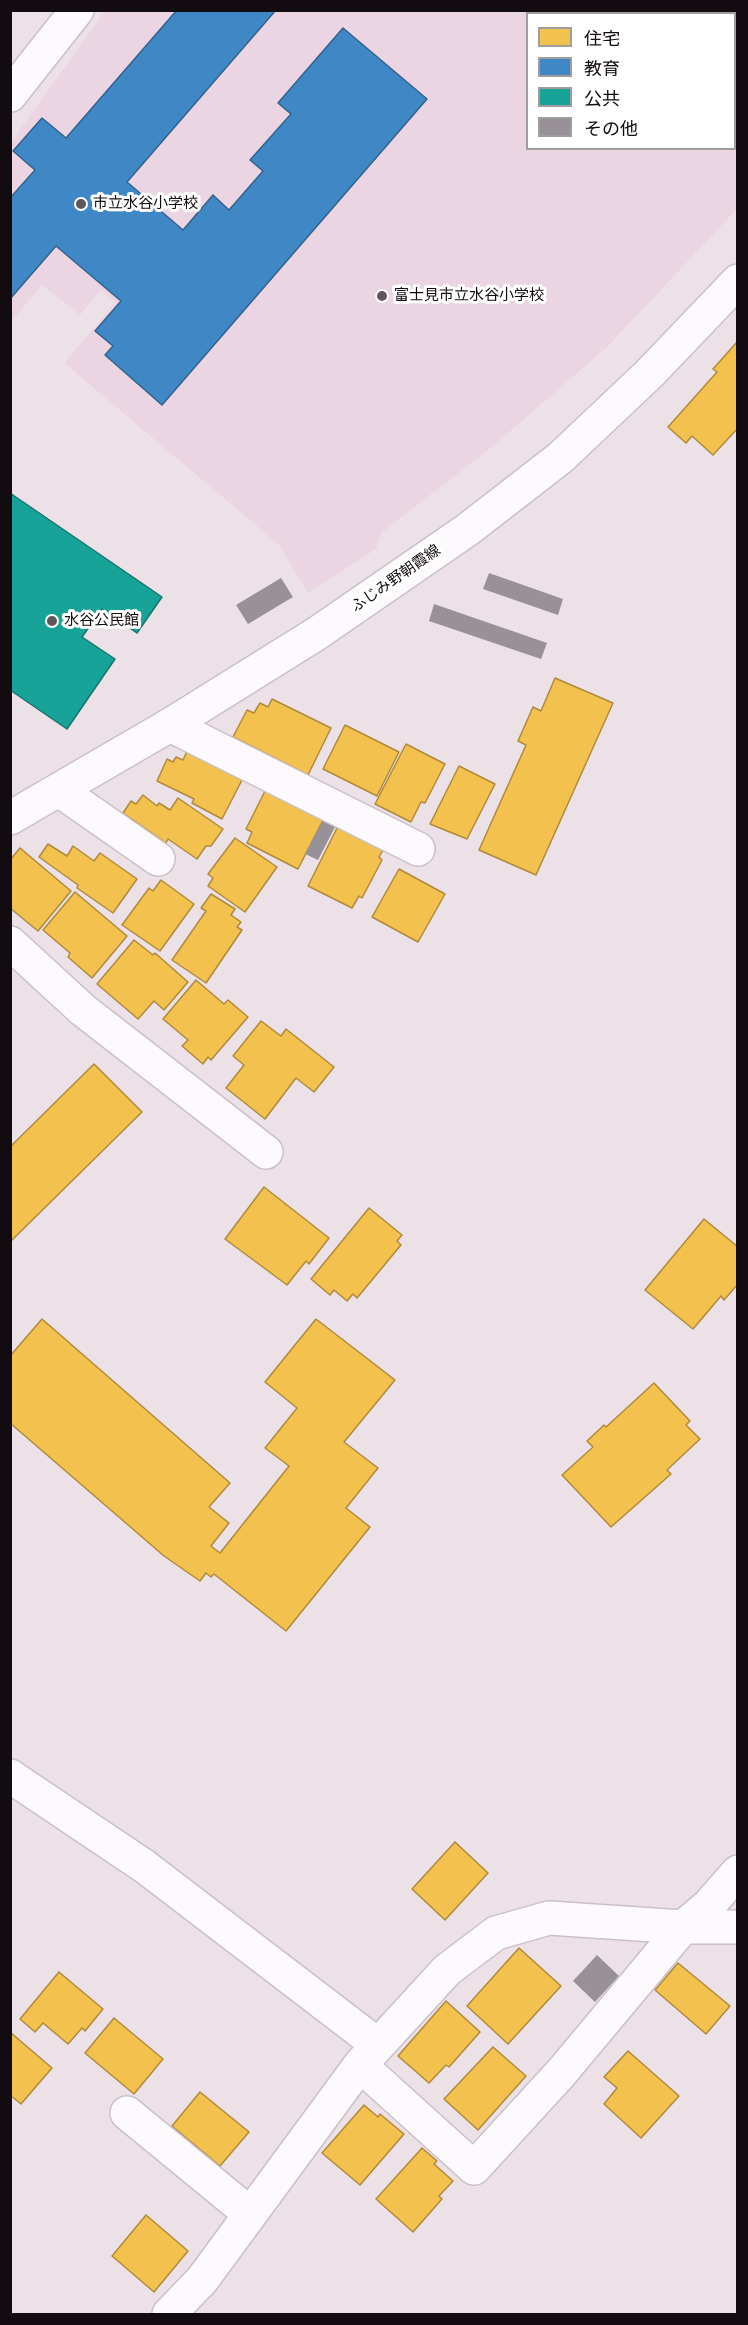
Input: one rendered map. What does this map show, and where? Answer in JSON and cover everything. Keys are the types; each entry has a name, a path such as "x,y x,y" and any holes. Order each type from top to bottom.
{"street":[{"path":"10,95 76,10"},
{"name":"ふじみ野朝霞線","path":"10,818 171,725 357,606 467,530 560,458 649,374 738,281"},
{"path":"171,725 418,849"},
{"path":"59,790 158,859"},
{"path":"10,943 83,1010 266,1152"},
{"path":"10,1776 144,1866 369,2055 474,2168 561,2073 683,1927 709,1905 738,1872"},
{"path":"169,2314 202,2280 249,2213 369,2055 447,1970 496,1933 549,1918 683,1927 738,1928"},
{"path":"127,2113 249,2213"}],"shaded area":[{"name":"富士見市立水谷小学校","path":"105,11 737,11 737,209 607,347 492,447 381,533 376,549 308,593 278,544 64,363 116,302 101,290 80,315 42,285 11,322 11,142"}],"building: 住宅":[{"path":"737,342 738,428 713,455 692,436 686,443 668,427 717,372 713,369"},
{"path":"555,678 613,703 536,875 479,850 526,745 518,741 533,707 541,711"},
{"path":"272,699 331,728 308,775 233,737 247,710 254,713 260,703 268,707"},
{"path":"345,725 399,752 377,796 323,769"},
{"path":"406,744 445,764 425,803 421,802 411,822 375,804"},
{"path":"187,751 242,780 222,819 192,803 194,799 157,781 167,759 173,762 176,757 183,760"},
{"path":"459,766 495,784 467,839 430,824"},
{"path":"265,791 323,820 298,869 247,843 252,832 246,829"},
{"path":"143,795 157,806 159,803 170,810 178,798 223,829 211,846 206,846 197,859 168,839 166,843 123,813 131,801 136,804"},
{"path":"338,826 383,850 379,857 382,860 362,898 359,896 352,908 308,886"},
{"path":"235,838 277,867 245,912 208,886 213,878 208,874"},
{"path":"48,844 67,856 73,846 94,861 100,853 137,879 113,913 39,857"},
{"path":"20,848 71,891 38,931 10,908 10,860"},
{"path":"399,869 445,894 418,942 372,917"},
{"path":"161,880 194,904 160,951 122,925 149,888 153,891"},
{"path":"75,892 127,936 92,978 68,957 70,953 43,930"},
{"path":"211,894 235,909 231,915 241,922 237,927 242,930 206,983 172,960 206,911 201,908"},
{"path":"134,940 153,955 155,953 188,982 164,1010 154,1001 138,1019 97,984"},
{"path":"196,980 224,1004 228,1000 248,1017 211,1060 208,1057 203,1064 182,1046 188,1040 163,1019"},
{"path":"261,1021 281,1036 286,1029 334,1067 314,1092 296,1078 265,1119 226,1088 244,1065 233,1056"},
{"path":"94,1064 142,1112 10,1242 10,1147"},
{"path":"264,1187 329,1238 309,1264 306,1261 287,1285 225,1239"},
{"path":"369,1208 402,1235 397,1241 401,1245 357,1298 353,1294 347,1301 334,1290 330,1295 311,1279"},
{"path":"704,1219 738,1247 738,1284 724,1300 721,1296 693,1329 645,1290"},
{"path":"42,1319 230,1483 209,1507 229,1523 211,1546 220,1553 289,1466 265,1448 297,1408 265,1382 316,1319 395,1380 344,1442 378,1468 346,1508 370,1527 286,1631 214,1574 211,1577 206,1573 200,1581 164,1556 10,1423 10,1356"},
{"path":"654,1383 690,1421 686,1425 700,1439 667,1470 671,1474 611,1527 562,1475 593,1447 587,1441 604,1425 606,1427"},
{"path":"455,1842 488,1873 445,1920 412,1889"},
{"path":"519,1948 561,1986 508,2044 467,2006"},
{"path":"678,1963 730,2006 706,2034 655,1990"},
{"path":"59,1972 103,2009 85,2031 82,2028 68,2044 43,2023 35,2032 20,2019"},
{"path":"446,2001 480,2032 449,2067 446,2065 429,2083 398,2056"},
{"path":"114,2018 163,2059 134,2094 85,2053"},
{"path":"10,2032 52,2068 21,2104 10,2095"},
{"path":"493,2047 526,2076 478,2130 444,2099"},
{"path":"628,2051 679,2096 641,2138 604,2104 617,2088 604,2077"},
{"path":"200,2092 249,2132 220,2166 172,2126"},
{"path":"364,2105 378,2117 380,2114 404,2134 360,2185 322,2153"},
{"path":"422,2148 437,2161 434,2164 453,2181 439,2196 442,2199 413,2232 376,2199"},
{"path":"146,2215 188,2251 154,2292 112,2256"}],"building: 教育":[{"name":"市立水谷小学校","path":"177,10 276,10 127,182 183,230 213,195 229,210 263,171 250,160 291,114 278,103 343,28 427,99 162,405 105,355 113,346 95,331 121,301 56,246 10,299 10,198 35,170 13,151 42,118 66,138"}],"building: 公共":[{"name":"水谷公民館","path":"10,493 162,597 137,633 102,609 82,637 115,659 67,729 10,690"}],"building: その他":[{"path":"489,573 563,599 558,615 483,589"},
{"path":"281,578 293,597 248,624 236,605"},
{"path":"434,604 547,643 541,659 429,621"},
{"path":"323,820 335,827 318,860 305,854"},
{"path":"597,1955 619,1976 595,2002 573,1981"}],"place":[{"name":"市立水谷小学校","path":"81,204"},
{"name":"富士見市立水谷小学校","path":"382,296"},
{"name":"水谷公民館","path":"52,621"}]}
